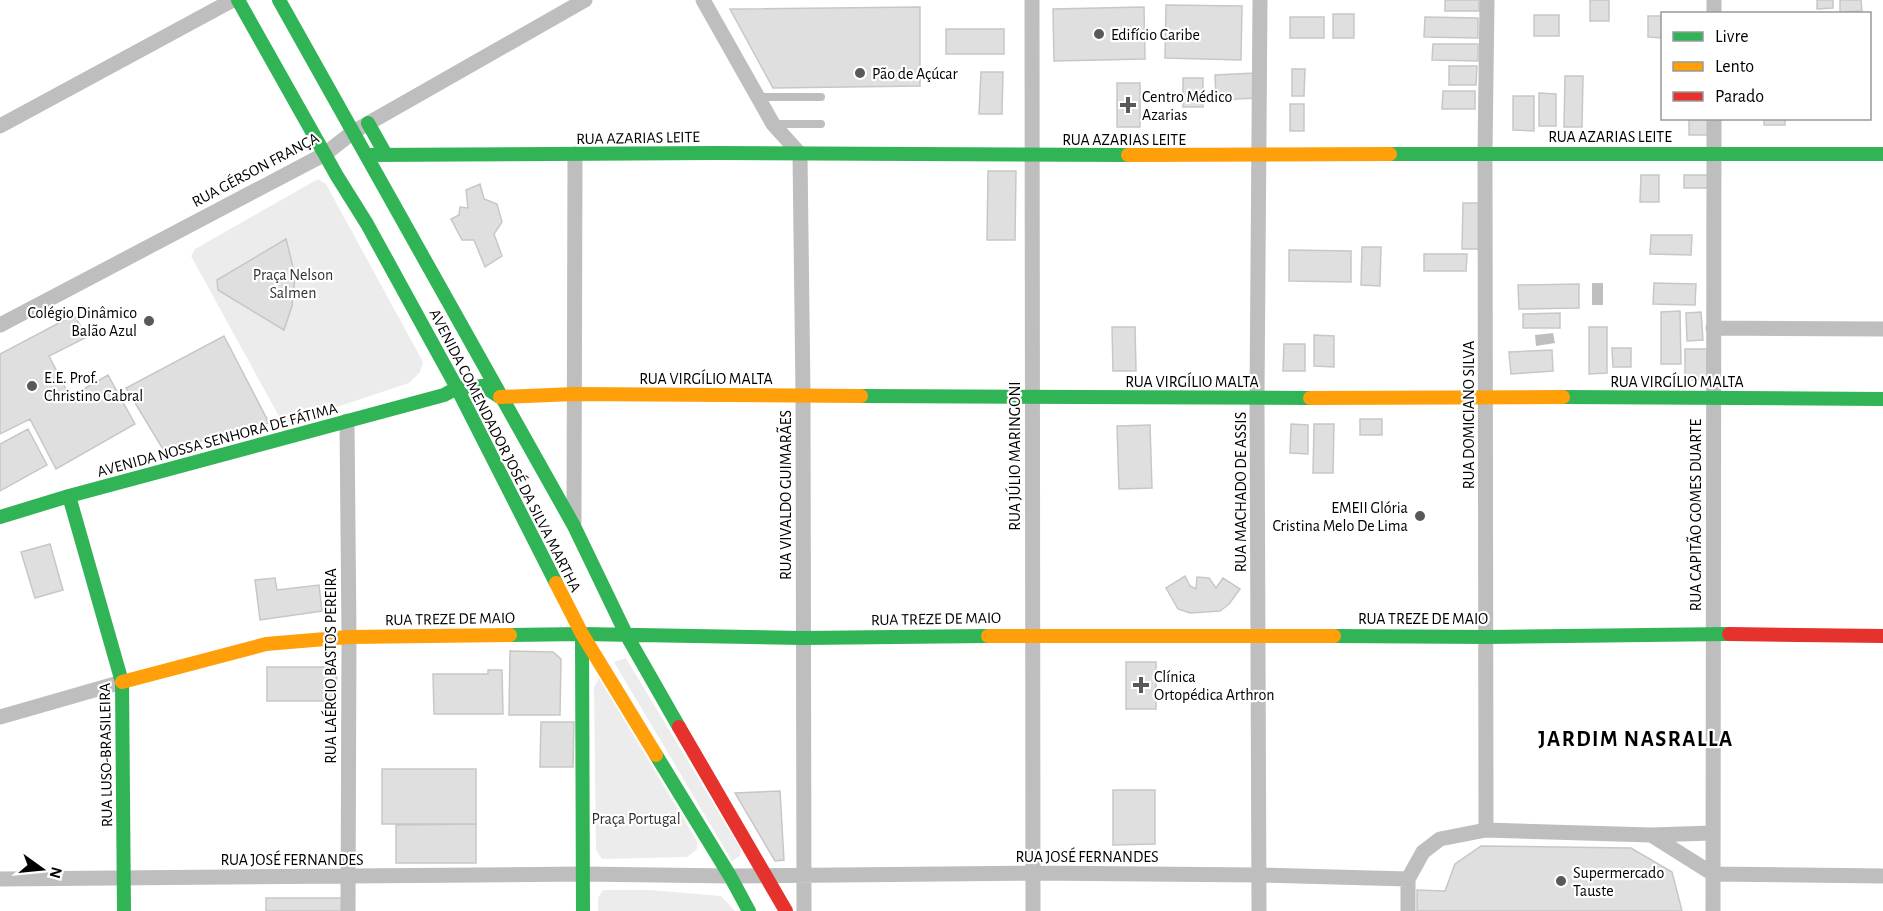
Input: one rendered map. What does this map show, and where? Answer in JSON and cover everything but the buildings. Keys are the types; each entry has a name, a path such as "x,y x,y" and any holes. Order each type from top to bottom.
{"street":[{"path":"0,126 233,0"},
{"name":"AVENIDA COMENDADOR JOSÉ DA SILVA MARTHA","path":"238,0 337,176 381,215 500,397 574,526 627,636 786,911"},
{"name":"AVENIDA COMENDADOR JOSÉ DA SILVA MARTHA","path":"279,0 366,155 369,180 381,215 457,388 482,416 582,634 749,911"},
{"name":"RUA GÉRSON FRANÇA","path":"0,325 325,154 368,123 585,0"},
{"path":"703,0 773,124 800,154"},
{"name":"RUA JÚLIO MARINGONI","path":"1032,0 1033,911"},
{"name":"RUA MACHADO DE ASSIS","path":"1258,911 1257,398 1260,0"},
{"name":"RUA DOMICIANO SILVA","path":"1486,830 1485,153 1487,0"},
{"name":"RUA CAPITÃO GOMES DUARTE","path":"1713,911 1714,120"},
{"path":"368,123 386,155"},
{"path":"574,526 575,154"},
{"name":"RUA VIVALDO GUIMARÃES","path":"800,154 804,911"},
{"name":"RUA AZARIAS LEITE","path":"366,155 1883,154"},
{"path":"337,176 369,180 404,155"},
{"path":"1713,328 1883,329"},
{"path":"444,395 482,416 500,397 483,386 457,388"},
{"name":"AVENIDA NOSSA SENHORA DE FÁTIMA","path":"0,517 69,496 444,395 457,388"},
{"name":"RUA VIRGÍLIO MALTA","path":"500,397 575,394 1883,399"},
{"name":"RUA LAÉRCIO BASTOS PEREIRA","path":"347,421 348,911"},
{"name":"RUA LUSO-BRASILEIRA","path":"69,496 122,682 124,911"},
{"path":"582,634 583,911"},
{"name":"RUA TREZE DE MAIO","path":"0,717 266,644 349,637 582,634 803,638 1032,635 1487,637 1713,634 1883,636"},
{"path":"1408,911 1408,879 1423,852 1440,839 1486,830 1651,835 1712,833"},
{"path":"1651,835 1713,874 1883,876"},
{"name":"RUA JOSÉ FERNANDES","path":"730,876 1033,873 1408,879"},
{"path":"583,874 730,876"},
{"name":"RUA JOSÉ FERNANDES","path":"0,879 583,874"}],"lane":[{"path":"758,97 821,97"},
{"path":"773,124 821,124"}],"green space":[{"name":"Praça Nelson Salmen","path":"318,179 326,184 423,362 420,372 409,383 292,422 282,422 191,256 195,249"},
{"name":"Praça Portugal","path":"626,658 741,850 740,856 732,861 614,662"},
{"name":"Praça Portugal","path":"599,678 697,841 697,849 687,857 602,859 596,850 594,687"},
{"path":"603,890 650,890 721,896 735,911 598,911 598,898"}],"shaded area":[{"path":"1592,283 1603,283 1603,305 1592,305"},
{"path":"1553,333 1555,343 1536,346 1535,335"}],"traffic: fast":[{"path":"238,0 337,176 367,224 457,388 556,583"},
{"path":"279,0 574,526 627,636 679,727"},
{"path":"368,123 386,155"},
{"path":"366,155 715,153 1128,155"},
{"path":"1390,154 1883,154"},
{"path":"0,517 69,496 444,395 457,388 483,386 500,397"},
{"path":"861,396 1310,398"},
{"path":"1563,397 1883,399"},
{"path":"69,496 122,682 124,911"},
{"path":"1334,636 1729,634"},
{"path":"510,635 803,638 988,636"},
{"path":"582,635 583,911"},
{"path":"656,755 749,911"}],"traffic: slow":[{"path":"1128,155 1390,154"},
{"path":"500,397 575,394 861,396"},
{"path":"1310,398 1563,397"},
{"path":"556,583 582,634 656,755"},
{"path":"122,682 266,644 349,637 510,635"},
{"path":"988,636 1334,636"}],"traffic: jam":[{"path":"1729,634 1883,636"},
{"path":"679,727 786,911"}],"place":[{"name":"Edifício Caribe","path":"1099,34"},
{"name":"Pão de Açúcar","path":"860,73"},
{"name":"Centro Médico Azarias","path":"1128,105"},
{"name":"Colégio Dinâmico Balão Azul","path":"149,321"},
{"name":"E.E. Prof. Christino Cabral","path":"32,386"},
{"name":"EMEII Glória Cristina Melo De Lima","path":"1420,516"},
{"name":"Clínica Ortopédica Arthron","path":"1141,685"},
{"name":"Supermercado Tauste","path":"1561,881"}],"district":[{"name":"JARDIM NASRALLA","path":"1636,738"}]}
